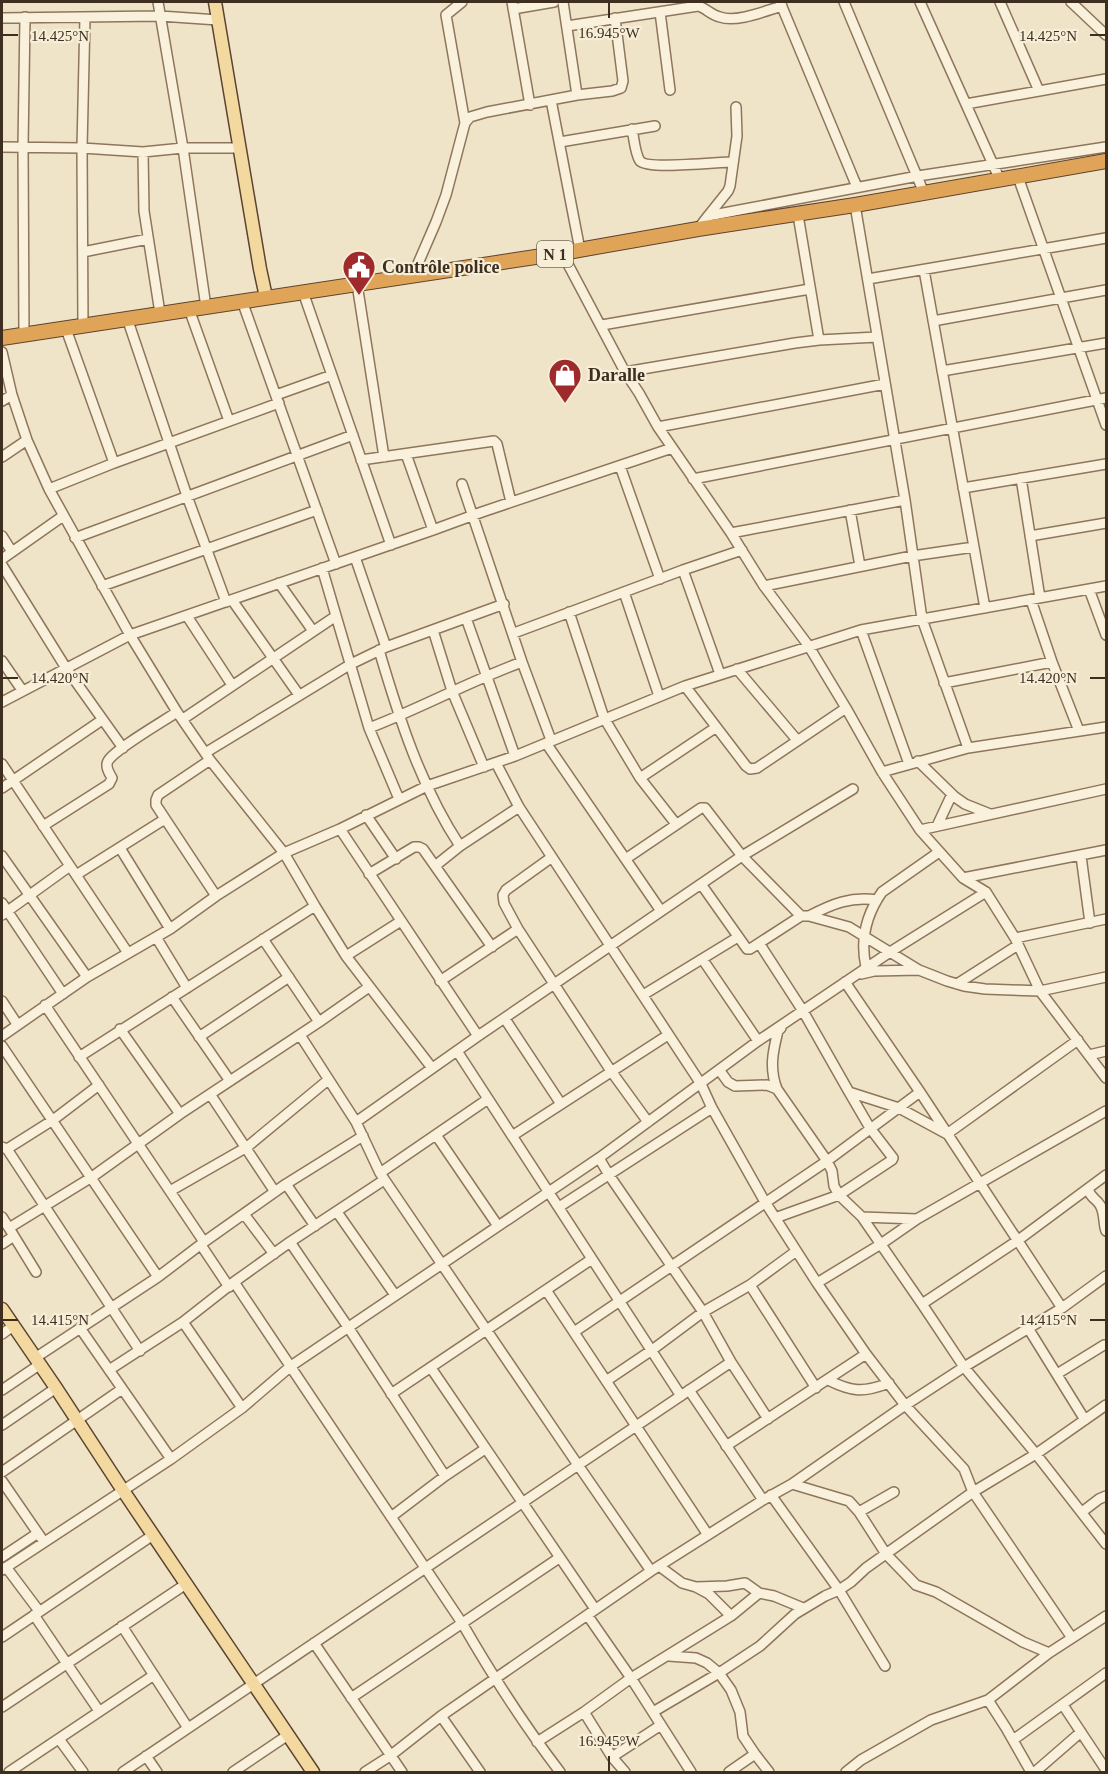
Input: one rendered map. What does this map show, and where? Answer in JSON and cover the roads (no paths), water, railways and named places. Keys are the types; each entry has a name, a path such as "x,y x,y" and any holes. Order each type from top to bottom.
{"highway":[{"name":"N 1","path":"2,338 562,253 1107,161"}],"main road":[{"path":"215,2 266,297"},
{"path":"2,1309 313,1773"}],"street":[{"path":"158,2 183,148 206,307"},
{"path":"413,275 446,195 465,123 446,15 462,2"},
{"path":"530,105 513,5 554,2"},
{"path":"563,2 577,95"},
{"path":"844,2 924,193"},
{"path":"920,2 1000,180"},
{"path":"1000,2 1039,91"},
{"path":"1071,2 1107,35"},
{"path":"567,26 698,6 720,18 733,20 781,4 857,188"},
{"path":"660,12 670,90"},
{"path":"2,18 160,16 218,20"},
{"path":"24,335 25,17"},
{"path":"83,326 82,148 85,17"},
{"path":"465,123 470,117 487,112 621,88 623,81 615,18"},
{"path":"966,104 1107,79"},
{"path":"551,100 580,250"},
{"path":"698,229 728,191 737,136 736,107"},
{"path":"560,142 655,126"},
{"path":"632,129 639,159 644,164 733,162"},
{"path":"2,147 82,148 143,152 183,148 240,148"},
{"path":"708,216 918,176 1107,147"},
{"path":"143,152 143,204 160,313"},
{"path":"1018,177 1079,348 1102,399 1107,425"},
{"path":"855,205 905,500 922,619 968,748"},
{"path":"798,214 819,340"},
{"path":"868,279 1107,238"},
{"path":"83,252 148,239"},
{"path":"562,253 625,372 658,427 731,533 764,586 808,645 882,772 920,830 963,878 986,892 1016,941 1040,991 1107,1078"},
{"path":"924,270 985,608"},
{"path":"357,284 384,457"},
{"path":"602,325 810,289"},
{"path":"933,321 1107,290"},
{"path":"303,292 391,545"},
{"path":"242,301 336,564"},
{"path":"189,309 229,421"},
{"path":"127,318 187,496 229,601 299,695"},
{"path":"66,329 114,463"},
{"path":"625,372 819,340 877,337"},
{"path":"942,371 1107,343"},
{"path":"2,352 12,395 27,440 49,489 130,635 208,757 284,853 346,956 432,1068"},
{"path":"49,489 229,421 332,375"},
{"path":"658,427 885,384"},
{"path":"2,401 12,395"},
{"path":"693,479 1102,399"},
{"path":"75,538 353,435"},
{"path":"2,457 27,440"},
{"path":"362,460 494,441 497,444 512,502"},
{"path":"2,702 130,635 472,515 672,448"},
{"path":"406,454 433,530"},
{"path":"963,488 1107,464"},
{"path":"620,466 660,579"},
{"path":"1021,478 1030,536 1035,599 1052,662 1079,730"},
{"path":"462,484 549,741 661,911"},
{"path":"731,533 905,500"},
{"path":"102,586 317,510"},
{"path":"850,510 860,566"},
{"path":"2,559 63,516"},
{"path":"1030,536 1107,523"},
{"path":"2,536 12,552"},
{"path":"764,586 912,556 974,547"},
{"path":"514,633 742,550"},
{"path":"355,557 399,717 427,786 460,846"},
{"path":"2,565 66,668 123,748"},
{"path":"322,568 369,728 399,799"},
{"path":"683,570 720,674"},
{"path":"279,583 313,631"},
{"path":"2,1036 87,977 170,930 216,896 284,853 340,829 427,786 515,756 685,686 808,645 861,630 1107,586"},
{"path":"1089,589 1107,635"},
{"path":"624,592 659,696"},
{"path":"216,896 156,805 158,795 208,757 299,695 351,664 382,649 504,604"},
{"path":"569,612 604,718 640,778 676,824"},
{"path":"187,616 232,685"},
{"path":"43,826 109,784 111,778 107,763 123,748 232,685 336,616"},
{"path":"466,618 515,756"},
{"path":"433,630 452,691 484,767"},
{"path":"861,630 914,763 965,804 991,814"},
{"path":"2,661 22,690"},
{"path":"369,728 399,717 487,675 522,662"},
{"path":"944,683 1052,662"},
{"path":"737,669 797,740"},
{"path":"685,686 715,728 750,769 757,768 846,708"},
{"path":"2,788 102,720"},
{"path":"882,772 968,748 1107,727"},
{"path":"640,778 715,728"},
{"path":"496,763 519,807 701,1084 712,1108 795,1252 866,1354 905,1405 956,1459 973,1492 1072,1638"},
{"path":"2,764 128,953"},
{"path":"356,1122 742,856 853,789"},
{"path":"920,830 1107,789"},
{"path":"938,826 952,794"},
{"path":"435,866 460,846 519,807"},
{"path":"627,858 676,824 701,808 705,808 742,856 805,916 849,927 864,934 919,970 957,984 985,989 1040,991 1107,977"},
{"path":"366,815 396,859"},
{"path":"76,875 165,819"},
{"path":"340,829 478,1036"},
{"path":"369,874 414,847 423,849 492,947"},
{"path":"120,848 170,930"},
{"path":"963,878 1107,850"},
{"path":"867,967 864,954 864,934 869,917 882,892 939,852"},
{"path":"2,856 87,977"},
{"path":"1081,856 1090,923"},
{"path":"552,857 506,890 503,895 504,903 518,929 611,1071 648,1122"},
{"path":"63,994 3,910 28,896 70,866"},
{"path":"701,884 747,949 805,916 835,903 864,898 877,900"},
{"path":"99,1711 4,1568 171,1459 242,1408 291,1366 599,1158 758,1041 867,967 986,892"},
{"path":"79,1057 315,906"},
{"path":"957,984 1016,941 1107,919"},
{"path":"346,956 400,921"},
{"path":"440,981 518,929"},
{"path":"156,937 187,988"},
{"path":"643,995 738,937"},
{"path":"263,939 320,1022"},
{"path":"759,943 803,1011 870,1128 892,1158 839,1195 775,1218"},
{"path":"703,960 758,1041"},
{"path":"856,975 874,971 919,970"},
{"path":"199,1037 289,977"},
{"path":"845,982 1062,1308"},
{"path":"2,1244 12,1232 44,1206 92,1177 180,1114 369,987"},
{"path":"172,997 230,1082"},
{"path":"2,1001 17,1024"},
{"path":"45,1005 170,1191 202,1244 291,1366 462,1623 496,1680 560,1773"},
{"path":"505,1019 561,1104"},
{"path":"784,1024 778,1031 772,1058 773,1078 777,1089 827,1161 839,1195 862,1217 964,1367 1107,1544"},
{"path":"120,1029 180,1114"},
{"path":"300,1035 356,1122 382,1176 578,1466 655,1568 682,1583 709,1594 731,1616"},
{"path":"512,1136 668,1035"},
{"path":"947,1134 1078,1040"},
{"path":"2,1046 158,1277"},
{"path":"457,1051 652,1350 839,1590 885,1666"},
{"path":"1089,1056 1107,1051"},
{"path":"720,1071 728,1082 735,1086 767,1085 777,1089"},
{"path":"170,1191 247,1147 328,1080"},
{"path":"99,1085 53,1120 4,1148 140,1351"},
{"path":"849,1092 899,1108 947,1134"},
{"path":"574,1332 827,1161 920,1092"},
{"path":"210,1094 275,1192"},
{"path":"109,1370 183,1322 290,1242 338,1212 436,1135 488,1099"},
{"path":"559,1207 712,1108"},
{"path":"817,1283 917,1219 1107,1111"},
{"path":"436,1135 498,1226"},
{"path":"2,1390 80,1328 158,1277 286,1184 363,1136"},
{"path":"599,1158 703,1312 731,1362 768,1419"},
{"path":"922,1304 1017,1240 1107,1175"},
{"path":"286,1184 315,1226"},
{"path":"1088,1190 1091,1198 1099,1203 1104,1213 1107,1231"},
{"path":"338,1212 395,1295"},
{"path":"244,1214 274,1254"},
{"path":"2,1217 36,1272"},
{"path":"862,1217 917,1219"},
{"path":"290,1242 446,1476"},
{"path":"606,1381 703,1312 750,1285 795,1252"},
{"path":"391,1394 592,1259"},
{"path":"364,1773 390,1756 441,1716 655,1568 767,1497 792,1484 905,1405 1062,1308 1107,1276"},
{"path":"750,1285 816,1388"},
{"path":"546,1290 708,1535"},
{"path":"183,1322 242,1408"},
{"path":"2,1334 13,1326"},
{"path":"80,1328 171,1459"},
{"path":"1028,1328 1084,1420"},
{"path":"1057,1374 1104,1345"},
{"path":"726,1446 866,1354"},
{"path":"123,1773 731,1362"},
{"path":"431,1368 559,1558 691,1773"},
{"path":"828,1380 840,1386 864,1391 889,1383"},
{"path":"2,1425 56,1388"},
{"path":"2,1472 122,1389"},
{"path":"653,1712 760,1646 803,1608 851,1582 866,1568 973,1492 1036,1454 1107,1405"},
{"path":"391,1517 485,1449"},
{"path":"2,1481 44,1542"},
{"path":"792,1484 849,1502 859,1512 886,1554 916,1586 936,1592 1023,1642 1049,1653"},
{"path":"859,1512 894,1492"},
{"path":"1082,1512 1107,1496"},
{"path":"2,1557 38,1533"},
{"path":"2,1637 153,1535"},
{"path":"351,1698 559,1558"},
{"path":"696,1587 745,1583 759,1593 774,1596 803,1608"},
{"path":"2,1707 186,1584"},
{"path":"537,1742 631,1678 731,1616 759,1593"},
{"path":"846,1773 861,1760 932,1720 988,1700 1049,1653 1107,1616"},
{"path":"122,1626 189,1728"},
{"path":"314,1643 402,1773"},
{"path":"669,1656 696,1658 707,1663 719,1673 731,1690 740,1712 743,1737 769,1773"},
{"path":"1013,1740 1107,1673"},
{"path":"9,1773 154,1675"},
{"path":"1092,1684 1107,1686"},
{"path":"988,1700 1033,1773 1081,1732"},
{"path":"1063,1705 1107,1770"},
{"path":"584,1712 623,1770 612,1773"},
{"path":"441,1716 480,1773"},
{"path":"612,1756 661,1725"},
{"path":"233,1773 288,1735"},
{"path":"58,1739 83,1773"},
{"path":"729,1773 755,1754"},
{"path":"146,1756 157,1773"}],"place":[{"name":"Contrôle police","path":"359,296"},
{"name":"Daralle","path":"565,404"}]}
